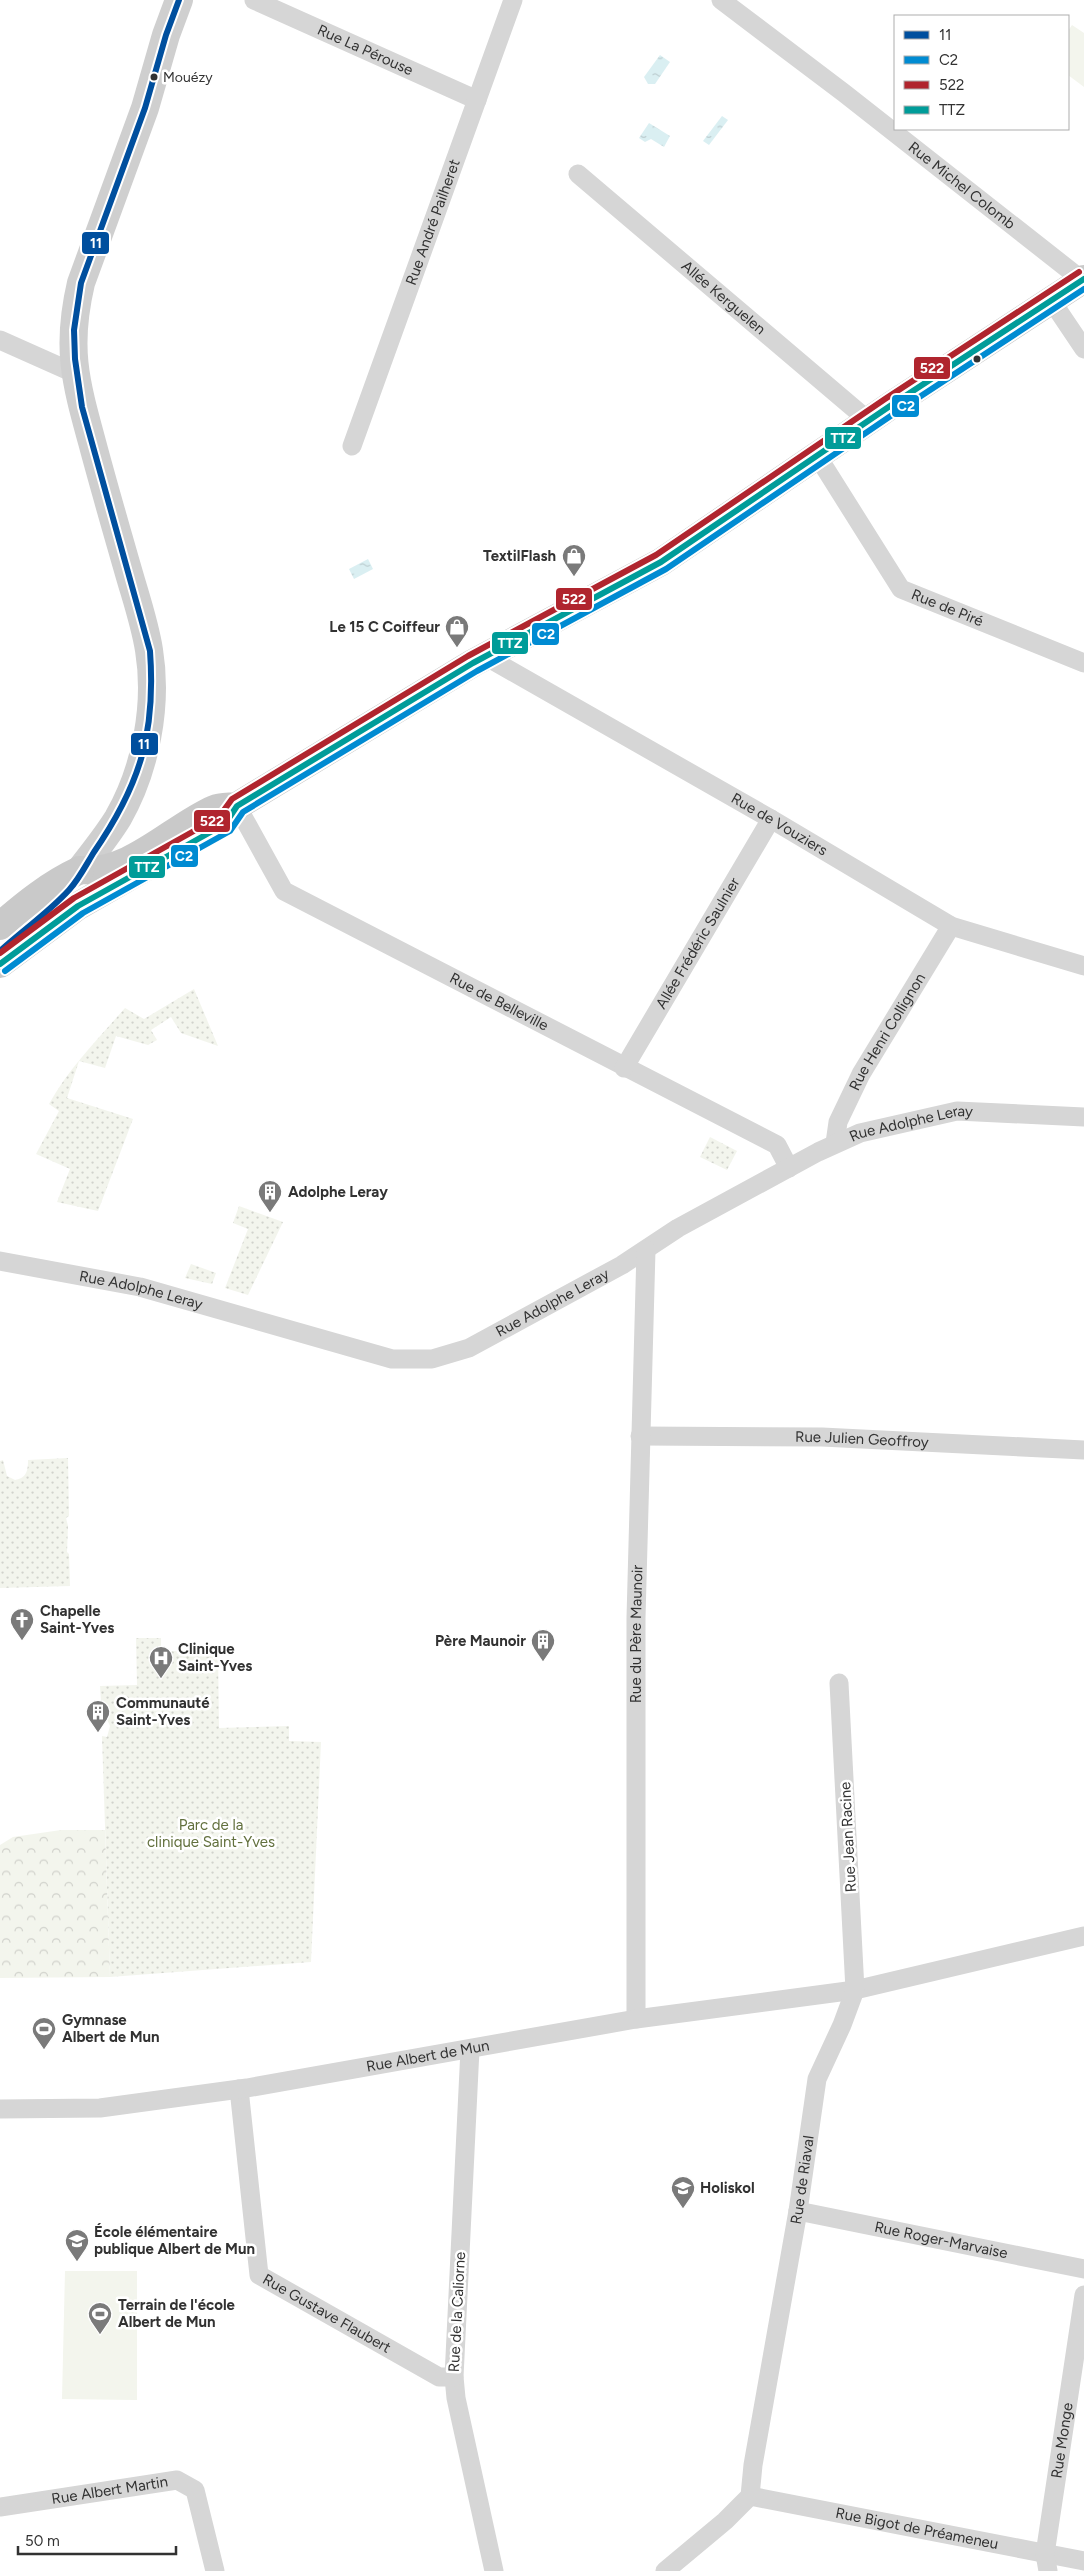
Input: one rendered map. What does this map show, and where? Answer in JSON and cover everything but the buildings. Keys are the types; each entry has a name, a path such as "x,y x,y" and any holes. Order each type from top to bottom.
{"main road":[{"path":"0,951 60,900 69,890 80,870 118,817 135,781 147,735 152,680 145,628 74,373 73,337 81,283 145,108 166,35 180,0"},
{"path":"0,964 78,906 225,824 237,806 363,727 485,656 661,562 1083,280"},
{"path":"0,926 34,897 60,880 80,870 93,871 125,861 159,844 215,808 237,806"}],"street":[{"name":"Rue La Pérouse","path":"254,0 477,100"},
{"name":"Rue André Pailheret","path":"352,446 513,0"},
{"name":"Rue Michel Colomb","path":"721,0 844,93 1083,280"},
{"name":"Allée Kerguelen","path":"578,174 870,422"},
{"path":"1051,300 1084,349"},
{"path":"0,340 74,373"},
{"name":"Rue de Piré","path":"818,457 901,589 1084,663"},
{"name":"Rue de Vouziers","path":"485,656 771,819 951,926 1084,966"},
{"name":"Rue de Belleville","path":"237,806 284,892 777,1145 790,1168"},
{"name":"Allée Frédéric Saulnier","path":"624,1068 771,819"},
{"name":"Rue Henri Collignon","path":"835,1143 838,1122 861,1074 951,926"},
{"name":"Rue Adolphe Leray","path":"0,1261 140,1287 379,1356 418,1360 446,1356 469,1348 646,1250 678,1228 835,1143 860,1133 957,1111 1084,1117"},
{"name":"Rue du Père Maunoir","path":"636,2019 636,1618 646,1250"},
{"name":"Rue Julien Geoffroy","path":"640,1436 822,1437 1084,1450"},
{"name":"Rue Jean Racine","path":"839,1683 855,1990"},
{"path":"855,1990 1084,1936"},
{"name":"Rue Albert de Mun","path":"0,2109 100,2108 239,2089 636,2019 855,1990"},
{"name":"Rue de Riaval","path":"750,2496 753,2465 798,2211 817,2079 842,2025 855,1990"},
{"name":"Rue de la Caliorne","path":"470,2049 454,2377 456,2398 494,2571"},
{"name":"Rue Gustave Flaubert","path":"239,2089 259,2275 439,2377 454,2377"},
{"name":"Rue Roger-Marvaise","path":"798,2211 1084,2269"},
{"name":"Rue Monge","path":"1046,2563 1084,2295"},
{"name":"Rue Albert Martin","path":"0,2508 177,2480 195,2490 215,2571"},
{"path":"665,2571 725,2521 750,2496"},
{"name":"Rue Bigot de Préameneu","path":"750,2496 1046,2563 1084,2561"}],"green space":[{"path":"1072,25 1084,33 1084,87 1069,76 1069,30"},
{"path":"194,989 218,1046 181,1033 171,1017 151,1030 157,1040 148,1045 116,1036 105,1068 79,1061 67,1098 133,1119 98,1211 57,1202 70,1169 36,1154 59,1111 49,1104 57,1091 84,1054 125,1008 144,1019"},
{"path":"710,1137 737,1151 727,1170 700,1157"},
{"path":"239,1206 283,1222 248,1295 225,1288 248,1229 233,1223"},
{"path":"191,1264 216,1273 212,1284 185,1278"},
{"path":"68,1458 69,1516 66,1518 68,1526 67,1552 69,1554 70,1586 0,1588 0,1461 3,1460 7,1476 15,1480 26,1473 28,1460"},
{"name":"Parc de la clinique Saint-Yves","path":"136,1638 161,1638 161,1651 218,1651 219,1728 289,1726 289,1741 321,1742 311,1962 110,1977 102,1736 107,1737 110,1726 105,1715 102,1717 100,1686 137,1685"},
{"path":"61,1830 105,1830 110,1977 0,1978 0,1845 13,1837"},
{"name":"Terrain de l'école Albert de Mun","path":"65,2271 137,2271 137,2400 62,2399"}],"water":[{"path":"660,55 670,62 655,84 648,84 644,77"},
{"path":"722,116 728,120 709,145 703,141"},
{"path":"649,123 670,136 664,147 651,139 645,142 639,138"},
{"path":"368,559 373,569 354,579 349,569"}],"transit line":[{"name":"11","path":"0,951 53,906 79,877 110,827 134,781 147,733 150,708 150,651 82,407 75,359 74,330 81,283 145,108 166,35 179,0"},
{"name":"522","path":"0,953 74,898 219,817 232,799 468,656 656,555 885,399 1079,272"},
{"name":"TTZ","path":"0,964 78,906 225,824 237,806 473,663 661,562 890,406 1084,279"},
{"name":"C2","path":"5,971 83,913 230,831 243,812 477,671 666,569 895,413 1084,289"}],"place":[{"name":"Mouézy","path":"154,77"},
{"name":"TextilFlash","path":"574,577"},
{"name":"Le 15 C Coiffeur","path":"457,648"},
{"name":"Adolphe Leray","path":"270,1213"},
{"name":"Chapelle Saint-Yves","path":"22,1641"},
{"name":"Père Maunoir","path":"543,1662"},
{"name":"Clinique Saint-Yves","path":"161,1679"},
{"name":"Communauté Saint-Yves","path":"98,1733"},
{"name":"Gymnase Albert de Mun","path":"44,2050"},
{"name":"Holiskol","path":"683,2209"},
{"name":"École élémentaire publique Albert de Mun","path":"77,2262"},
{"name":"Terrain de l'école Albert de Mun","path":"100,2335"}]}
